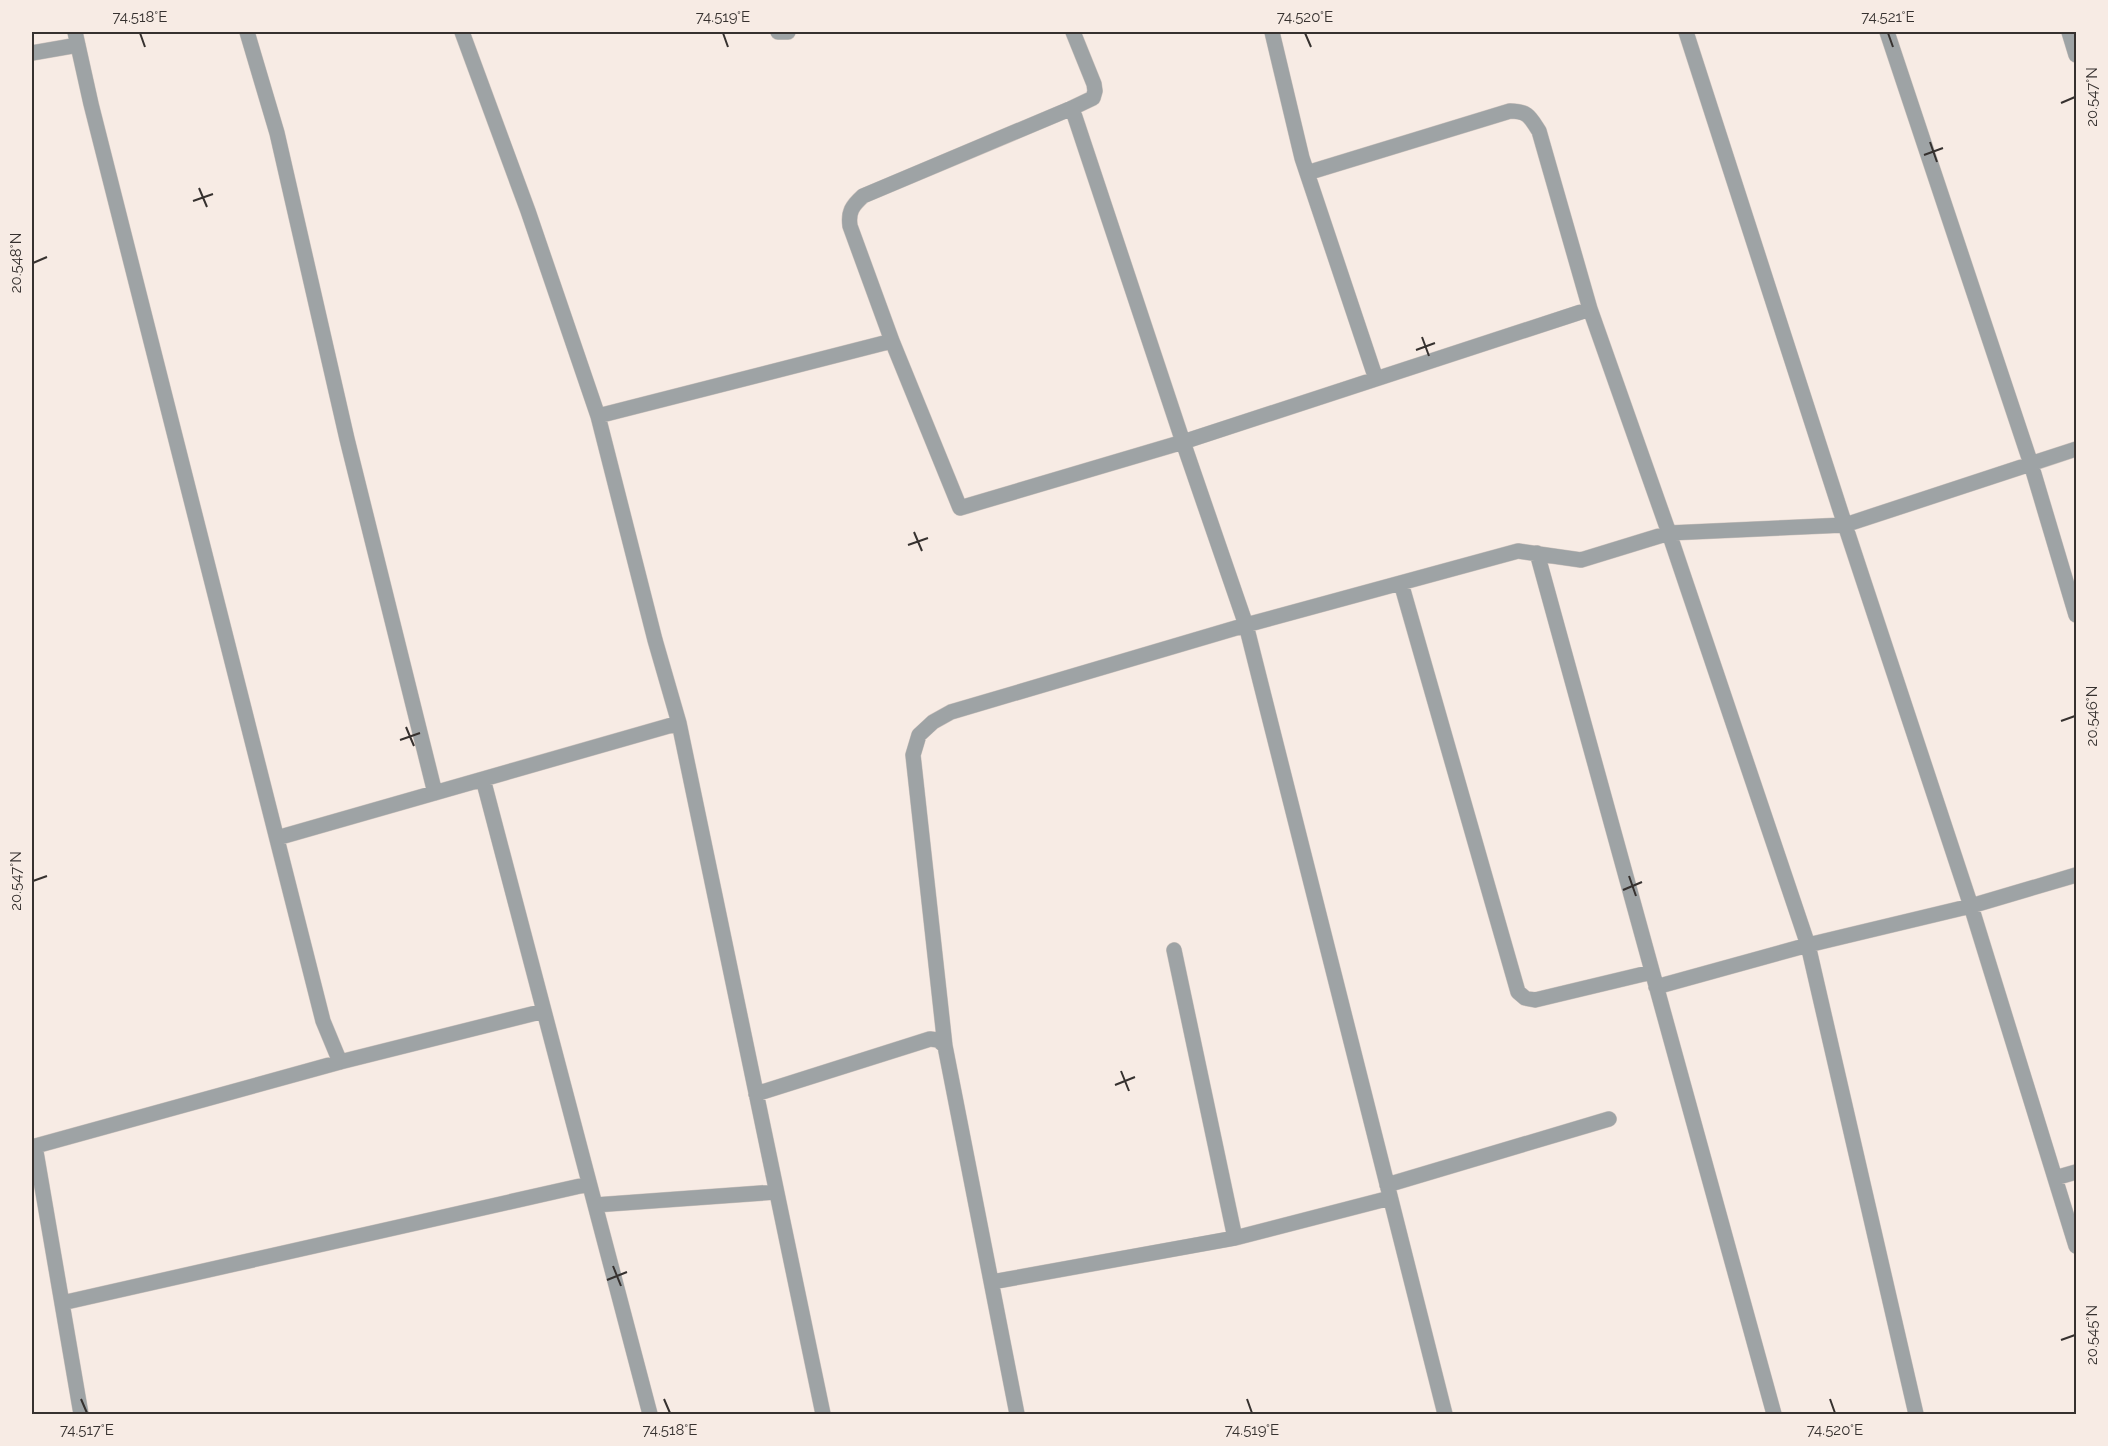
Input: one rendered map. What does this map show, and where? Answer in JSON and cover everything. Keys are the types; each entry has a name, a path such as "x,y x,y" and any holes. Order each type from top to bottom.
{"street":[{"path":"247,32 277,133 347,439 435,793"},
{"path":"462,32 528,211 598,416 655,640 679,723 823,1414"},
{"path":"778,32 788,32"},
{"path":"1073,32 1095,91 1093,98 863,196 854,204 849,214 850,226 892,341 960,507 1183,442 1590,309"},
{"path":"1272,32 1294,131 1376,379"},
{"path":"1686,32 1971,906 2076,1246"},
{"path":"1887,32 2031,464 2076,615"},
{"path":"2069,32 2076,55"},
{"path":"32,54 77,38 94,116 323,1020 340,1062"},
{"path":"1072,108 1246,625 1444,1414"},
{"path":"1307,173 1510,111 1521,111 1530,117 1539,130 1590,309 1669,533 1808,945 1916,1414"},
{"path":"598,416 892,341"},
{"path":"1017,1414 945,1046 913,755 919,735 933,722 951,712 1246,625 1518,551 1581,560 1669,533 1845,525 2076,449"},
{"path":"1537,553 1774,1414"},
{"path":"1401,583 1518,992 1525,998 1535,1000 1654,980 1971,906 2076,875"},
{"path":"277,838 679,723"},
{"path":"483,779 650,1414"},
{"path":"1174,950 1235,1238"},
{"path":"81,1414 33,1146 340,1062 544,1011"},
{"path":"756,1094 930,1039 938,1040 945,1046"},
{"path":"992,1282 1235,1238 1388,1192 1609,1119"},
{"path":"2055,1178 2076,1172"},
{"path":"62,1303 589,1184"},
{"path":"595,1204 777,1192"}]}
